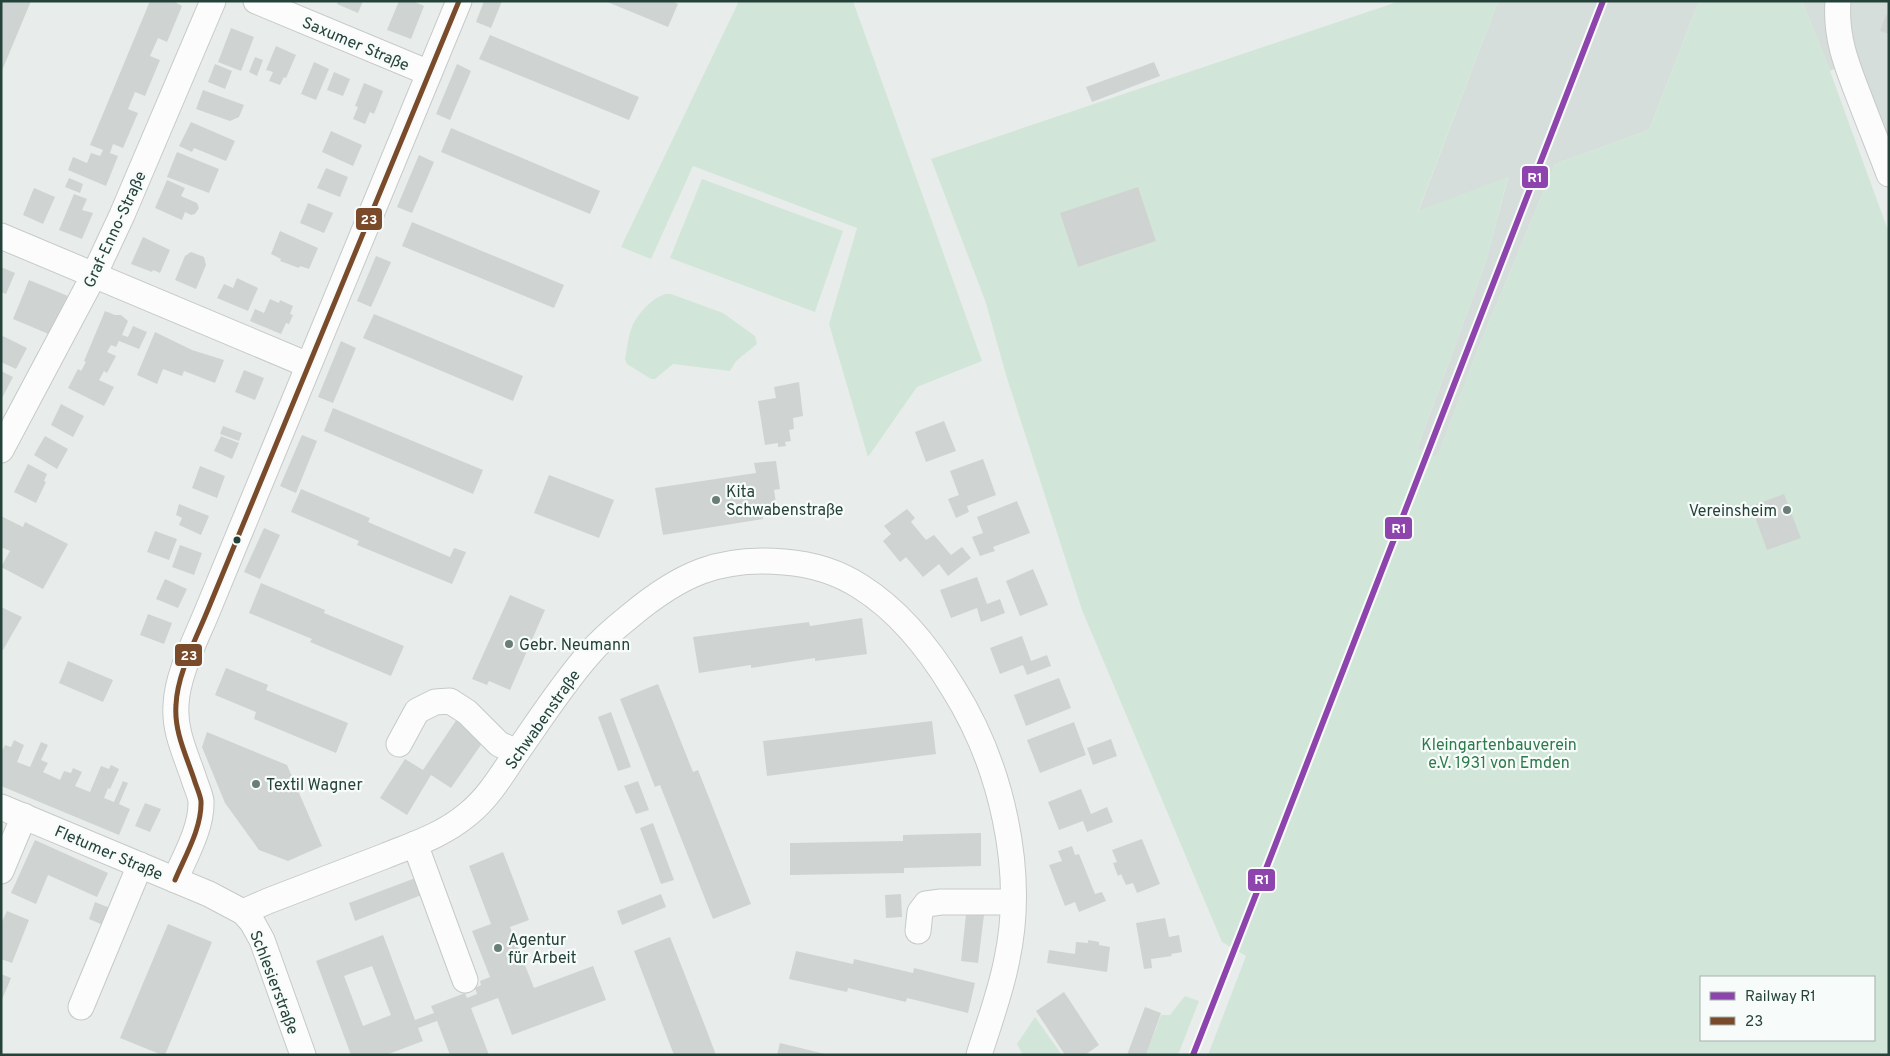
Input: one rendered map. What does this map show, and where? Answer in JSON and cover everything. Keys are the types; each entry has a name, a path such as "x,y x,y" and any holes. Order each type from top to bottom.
{"street":[{"name":"Graf-Enno-Straße","path":"1,450 94,275 122,215 213,1"},
{"name":"Saxumer Straße","path":"256,1 429,73"},
{"path":"175,880 197,826 201,799 186,758 177,724 176,704 178,690 208,607 458,1"},
{"path":"1838,1 1837,17 1842,48 1889,174"},
{"path":"1,236 308,365"},
{"name":"Schwabenstraße","path":"243,912 441,834 470,813 488,795 559,691 590,653 618,625 666,587 691,574 718,565 735,562 764,560 826,570 860,586 890,609 926,649 955,691 982,744 1001,801 1012,868 1012,902 1008,957 979,1055"},
{"path":"399,744 417,711 435,702 450,701 467,712 499,744 517,752"},
{"name":"Fletumer Straße","path":"1,807 209,894 243,912"},
{"path":"1,871 24,816"},
{"path":"416,844 465,980"},
{"path":"81,1006 140,865"},
{"path":"918,930 920,912 926,904 941,902 1012,902"},
{"name":"Schlesierstraße","path":"243,912 252,922 262,940 304,1055"}],"shaded area":[{"path":"1498,1 1699,1 1649,130 1555,164 1480,344 1437,458 1417,449 1485,264 1508,178 1418,212"},
{"path":"1802,1 1889,1 1889,174 1846,63 1830,71"}],"green space":[{"path":"739,1 853,1 982,361 917,387 868,457 829,324 857,228 693,166 651,259 621,247"},
{"name":"Kleingartenbauverein e.V. 1931 von Emden","path":"1400,1 1498,1 1418,211 1508,177 1485,264 1417,449 1437,457 1480,344 1555,164 1649,130 1699,1 1802,1 1830,71 1889,233 1889,1055 1208,1055 1246,956 1222,942 1082,610 1006,375 986,303 931,159"},
{"path":"702,179 843,231 815,312 670,258"},
{"path":"666,294 671,294 723,313 755,336 757,344 736,361 730,371 673,364 655,379 651,379 627,364 625,359 634,322 651,302"},
{"path":"1185,996 1199,1001 1178,1055 1146,1055 1161,1015 1170,1015"},
{"path":"1035,1017 1062,1055 1023,1055 1017,1044"}],"building":[{"path":"1,1 31,1 1,73"},
{"path":"150,1 173,1 182,6 167,42 158,38 150,56 160,60 145,96 135,92 128,109 138,113 123,148 113,144 110,153 118,156 106,186 68,170 73,157 87,163 91,153 100,156 103,150 90,145"},
{"path":"338,1 363,1 358,13 337,4"},
{"path":"399,1 413,1 424,6 411,39 387,30"},
{"path":"484,1 502,1 491,28 476,22"},
{"path":"605,1 672,1 678,4 668,27"},
{"path":"1886,15 1889,16 1889,34 1880,31"},
{"path":"231,28 254,37 241,71 218,62"},
{"path":"490,35 639,97 629,120 479,59"},
{"path":"276,46 296,55 286,78 284,77 280,85 269,81 273,72 266,70"},
{"path":"255,57 263,60 257,76 249,72"},
{"path":"314,62 329,69 316,100 301,94"},
{"path":"1154,62 1160,76 1092,102 1086,87"},
{"path":"215,64 232,71 225,89 208,82"},
{"path":"457,64 471,71 450,120 436,114"},
{"path":"334,72 350,79 343,96 327,90"},
{"path":"364,83 383,91 374,114 370,112 365,124 353,119 358,107 355,106"},
{"path":"203,90 244,105 239,117 230,121 196,109"},
{"path":"191,122 235,141 226,161 194,148 192,152 179,146"},
{"path":"451,128 600,191 590,214 441,152"},
{"path":"331,131 362,145 353,166 322,152"},
{"path":"177,152 219,169 209,193 167,177"},
{"path":"419,155 434,162 412,213 397,207"},
{"path":"326,168 348,177 340,197 317,188"},
{"path":"69,178 83,184 80,193 65,187"},
{"path":"167,180 185,188 181,196 197,203 199,208 195,214 191,215 185,212 182,220 155,208"},
{"path":"1138,187 1156,241 1078,267 1060,213"},
{"path":"34,188 55,197 43,224 23,215"},
{"path":"74,194 87,199 82,210 93,213 82,239 59,230"},
{"path":"308,203 333,213 324,233 300,223"},
{"path":"412,222 564,285 554,308 402,246"},
{"path":"280,231 318,248 309,269 300,266 299,268 280,261 281,259 271,254"},
{"path":"143,237 170,250 160,273 131,264"},
{"path":"191,252 204,257 206,265 196,289 175,280 185,256"},
{"path":"376,256 391,262 371,307 357,301"},
{"path":"1,267 15,273 6,294 1,292"},
{"path":"237,278 258,288 248,311 217,298 224,284 233,288"},
{"path":"29,280 68,296 51,335 13,319"},
{"path":"270,299 279,303 280,300 293,306 290,314 293,315 289,324 286,323 281,334 250,321 255,309 264,313"},
{"path":"105,311 121,315 128,321 122,335 128,337 133,326 147,332 139,349 119,341 116,347 111,345 107,352 116,356 107,373 104,371 99,380 114,387 104,406 68,388 78,369 81,371 86,362 84,361"},
{"path":"374,314 523,376 513,401 363,338"},
{"path":"155,332 192,350 224,360 215,383 184,371 182,376 163,369 157,384 137,375"},
{"path":"3,336 27,348 16,369 1,362 1,339"},
{"path":"341,341 356,348 333,403 318,397"},
{"path":"244,370 264,378 255,400 235,392"},
{"path":"1,371 13,377 1,400"},
{"path":"799,382 803,416 793,418 794,429 789,430 791,441 785,442 786,446 778,447 778,443 765,445 758,401 776,398 774,387"},
{"path":"61,404 84,416 73,437 51,425"},
{"path":"333,408 483,470 473,494 324,431"},
{"path":"944,421 956,451 926,462 915,432"},
{"path":"223,426 242,433 239,441 220,434"},
{"path":"302,435 317,441 296,493 280,486"},
{"path":"45,436 68,449 57,469 34,455"},
{"path":"221,436 239,443 232,459 214,451"},
{"path":"983,459 996,495 967,506 969,512 956,518 948,499 959,495 950,471"},
{"name":"Kita Schwabenstraße","path":"776,461 780,489 774,490 777,510 762,512 763,519 663,535 655,488 756,473 754,463"},
{"path":"28,464 47,474 44,481 46,482 36,503 14,492"},
{"path":"200,466 225,476 217,498 192,488"},
{"path":"549,475 614,500 599,538 534,513"},
{"path":"301,489 370,518 368,522 450,557 454,548 466,552 452,584 357,545 359,541 291,512"},
{"path":"1784,494 1801,538 1767,550 1751,506"},
{"path":"1017,501 1030,533 993,547 995,551 980,556 972,537 983,533 977,517"},
{"path":"179,504 209,516 201,535 179,525 182,518 176,515"},
{"path":"907,509 915,518 911,522 926,540 934,535 951,555 962,547 971,558 948,576 939,564 923,577 906,557 900,562 883,541 891,534 884,526"},
{"path":"1,516 23,527 25,522 68,544 43,589 1,567 10,551 1,547"},
{"path":"264,528 280,535 260,579 244,572"},
{"path":"155,531 177,539 169,560 147,552"},
{"path":"180,545 202,553 194,575 172,567"},
{"path":"1033,569 1048,605 1020,616 1006,581"},
{"path":"977,577 987,604 1000,599 1005,613 981,622 977,608 951,618 940,590"},
{"path":"165,579 187,589 178,608 156,599"},
{"path":"261,583 325,610 324,613 404,646 391,676 310,642 312,639 249,613"},
{"name":"Gebr. Neumann","path":"510,595 545,610 510,690 489,681 487,685 472,679"},
{"path":"1,607 22,617 3,650 1,649"},
{"path":"148,614 172,623 164,644 140,635"},
{"path":"862,618 867,654 815,661 815,658 751,668 751,665 699,673 693,637 809,622 810,626"},
{"path":"1022,636 1031,661 1047,655 1051,666 1027,675 1023,665 1000,674 990,648"},
{"path":"68,661 113,680 103,702 59,683"},
{"path":"226,668 268,685 266,690 348,723 336,753 254,719 256,712 215,695"},
{"path":"1059,678 1071,708 1026,726 1014,695"},
{"path":"658,684 693,772 698,770 751,904 713,919 660,785 655,787 620,699"},
{"path":"611,712 631,767 618,771 598,717"},
{"path":"457,719 485,739 451,788 431,775 407,815 380,798 405,759 423,770"},
{"path":"932,721 936,754 767,776 763,741"},
{"path":"1074,722 1086,755 1040,773 1027,740"},
{"name":"Textil Wagner","path":"207,732 287,765 322,846 288,861 259,850 225,803 202,747"},
{"path":"1111,739 1117,756 1093,765 1087,748"},
{"path":"14,740 24,745 17,762 30,767 41,742 48,745 41,760 48,763 43,772 60,780 64,771 71,773 73,768 82,772 75,786 90,792 101,766 109,769 111,765 119,769 104,798 114,802 123,781 128,783 119,804 130,809 119,835 1,786 1,753 5,745 11,747"},
{"path":"638,781 649,810 636,814 624,786"},
{"path":"1081,789 1091,814 1107,807 1113,822 1087,832 1083,821 1059,830 1048,802"},
{"path":"145,803 161,809 150,832 135,826"},
{"path":"653,823 674,880 661,884 640,828"},
{"path":"981,833 981,866 904,868 904,873 790,875 790,843 903,841 903,835"},
{"path":"1142,839 1160,884 1137,893 1133,883 1126,885 1121,874 1118,876 1113,863 1117,862 1112,850"},
{"path":"35,840 108,873 97,897 48,875 36,904 11,893"},
{"path":"1072,846 1075,855 1079,854 1095,894 1102,892 1106,901 1079,912 1075,902 1065,906 1049,865 1062,861 1058,851"},
{"name":"Agentur für Arbeit","path":"503,852 529,920 510,927 534,988 593,966 606,1000 512,1035 498,998 471,1008 489,1055 450,1055 437,1021 418,1028 423,1041 386,1055 351,1055 316,961 383,935 415,1020 434,1013 431,1006 465,993 467,998 477,994 475,988 481,985 480,981 490,977 472,931 491,924 469,866","holes":["372,966 391,1015 363,1026 344,976"]},
{"path":"418,877 424,894 355,921 349,903"},
{"path":"661,894 666,907 622,925 617,911"},
{"path":"901,894 902,917 886,918 885,895"},
{"path":"95,902 110,908 103,925 89,919"},
{"path":"967,905 985,907 978,963 961,961"},
{"path":"7,911 29,920 12,963 1,959 1,924"},
{"path":"1165,918 1169,937 1179,935 1182,952 1171,954 1172,956 1151,959 1152,968 1144,969 1136,923"},
{"path":"168,924 212,942 165,1055 162,1055 120,1038"},
{"path":"670,937 716,1055 674,1055 634,951"},
{"path":"1088,940 1110,947 1107,972 1047,963 1049,950 1075,954 1076,942 1088,943"},
{"path":"796,951 853,964 854,959 913,973 914,968 975,983 968,1013 907,998 906,1002 848,988 847,992 789,979"},
{"path":"1,974 11,978 1,1002"},
{"path":"1064,992 1099,1045 1085,1055 1065,1055 1036,1011"},
{"path":"1145,1007 1161,1013 1146,1055 1127,1055"},
{"path":"780,1043 825,1054 825,1055 777,1055"}],"rail line":[{"name":"R1","path":"1193,1055 1603,1"}],"transit line":[{"name":"23","path":"175,880 196,832 201,811 199,793 181,743 177,724 177,693 184,668 459,1"}],"place":[{"name":"Kita Schwabenstraße","path":"716,500"},
{"name":"Vereinsheim","path":"1787,510"},
{"name":"Gebr. Neumann","path":"509,644"},
{"name":"Textil Wagner","path":"256,784"},
{"name":"Agentur für Arbeit","path":"498,948"}]}
